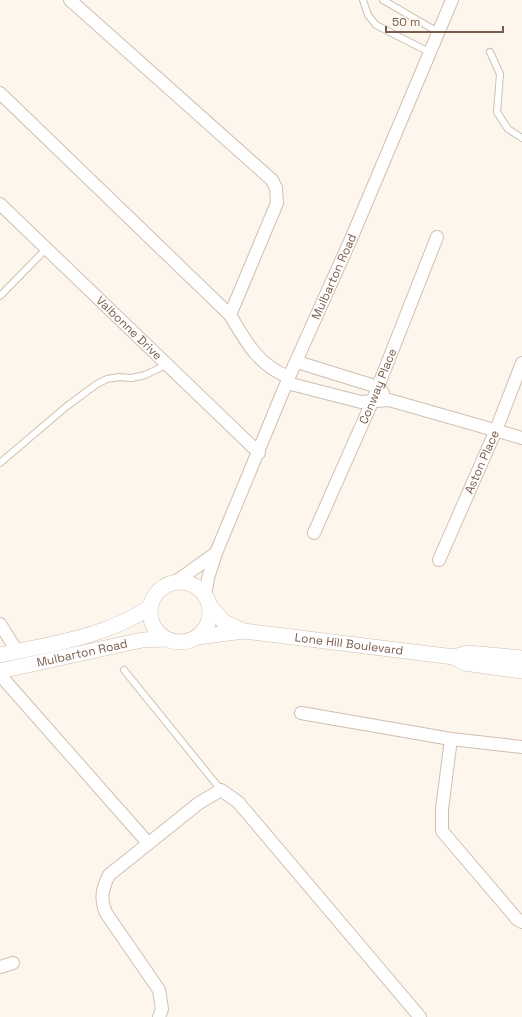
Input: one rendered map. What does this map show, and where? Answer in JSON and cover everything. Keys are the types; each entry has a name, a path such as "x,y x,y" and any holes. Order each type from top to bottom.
{"street":[{"path":"70,0 272,180 276,188 277,203 230,316"},
{"name":"Mulbarton Road","path":"0,671 142,640 165,639 181,642 197,637 206,628 210,618 207,600 208,578 216,553 288,380 351,239 452,0"},
{"path":"0,93 230,316 249,348 271,368 288,380 361,402 389,400 522,438"},
{"name":"Valbonne Drive","path":"0,204 258,453"},
{"name":"Conway Place","path":"314,534 372,402 437,237"},
{"path":"297,362 378,387 389,400"},
{"name":"Aston Place","path":"439,560 496,430 522,363"},
{"name":"Mulbarton Road","path":"0,655 112,628 131,620 150,607 155,596 163,588 174,583 216,553"},
{"path":"174,583 186,583 196,587 207,600"},
{"name":"Lone Hill Boulevard","path":"207,600 224,622 244,630 454,657 468,653 522,658"},
{"path":"150,607 150,619 156,630 165,639"},
{"path":"0,624 17,651"},
{"name":"Lone Hill Boulevard","path":"197,637 244,630"},
{"name":"Lone Hill Boulevard","path":"454,657 464,663 522,671"},
{"path":"0,675 148,844"},
{"path":"300,713 452,739 522,747"},
{"path":"452,739 442,809 442,831 517,919 522,922"},
{"path":"159,1017 162,1009 158,990 106,913 102,904 104,885 109,875 199,804 221,790 238,802 420,1017"},
{"path":"0,967 12,963"}],"lane":[{"path":"364,0 368,15 376,25 429,52"},
{"path":"383,0 438,32"},
{"path":"490,52 500,74 497,112 508,129 522,138"},
{"path":"0,296 46,249"},
{"path":"0,464 67,406 97,384 107,379 119,377 132,378 145,375 166,365"},
{"path":"124,670 221,790"}]}
